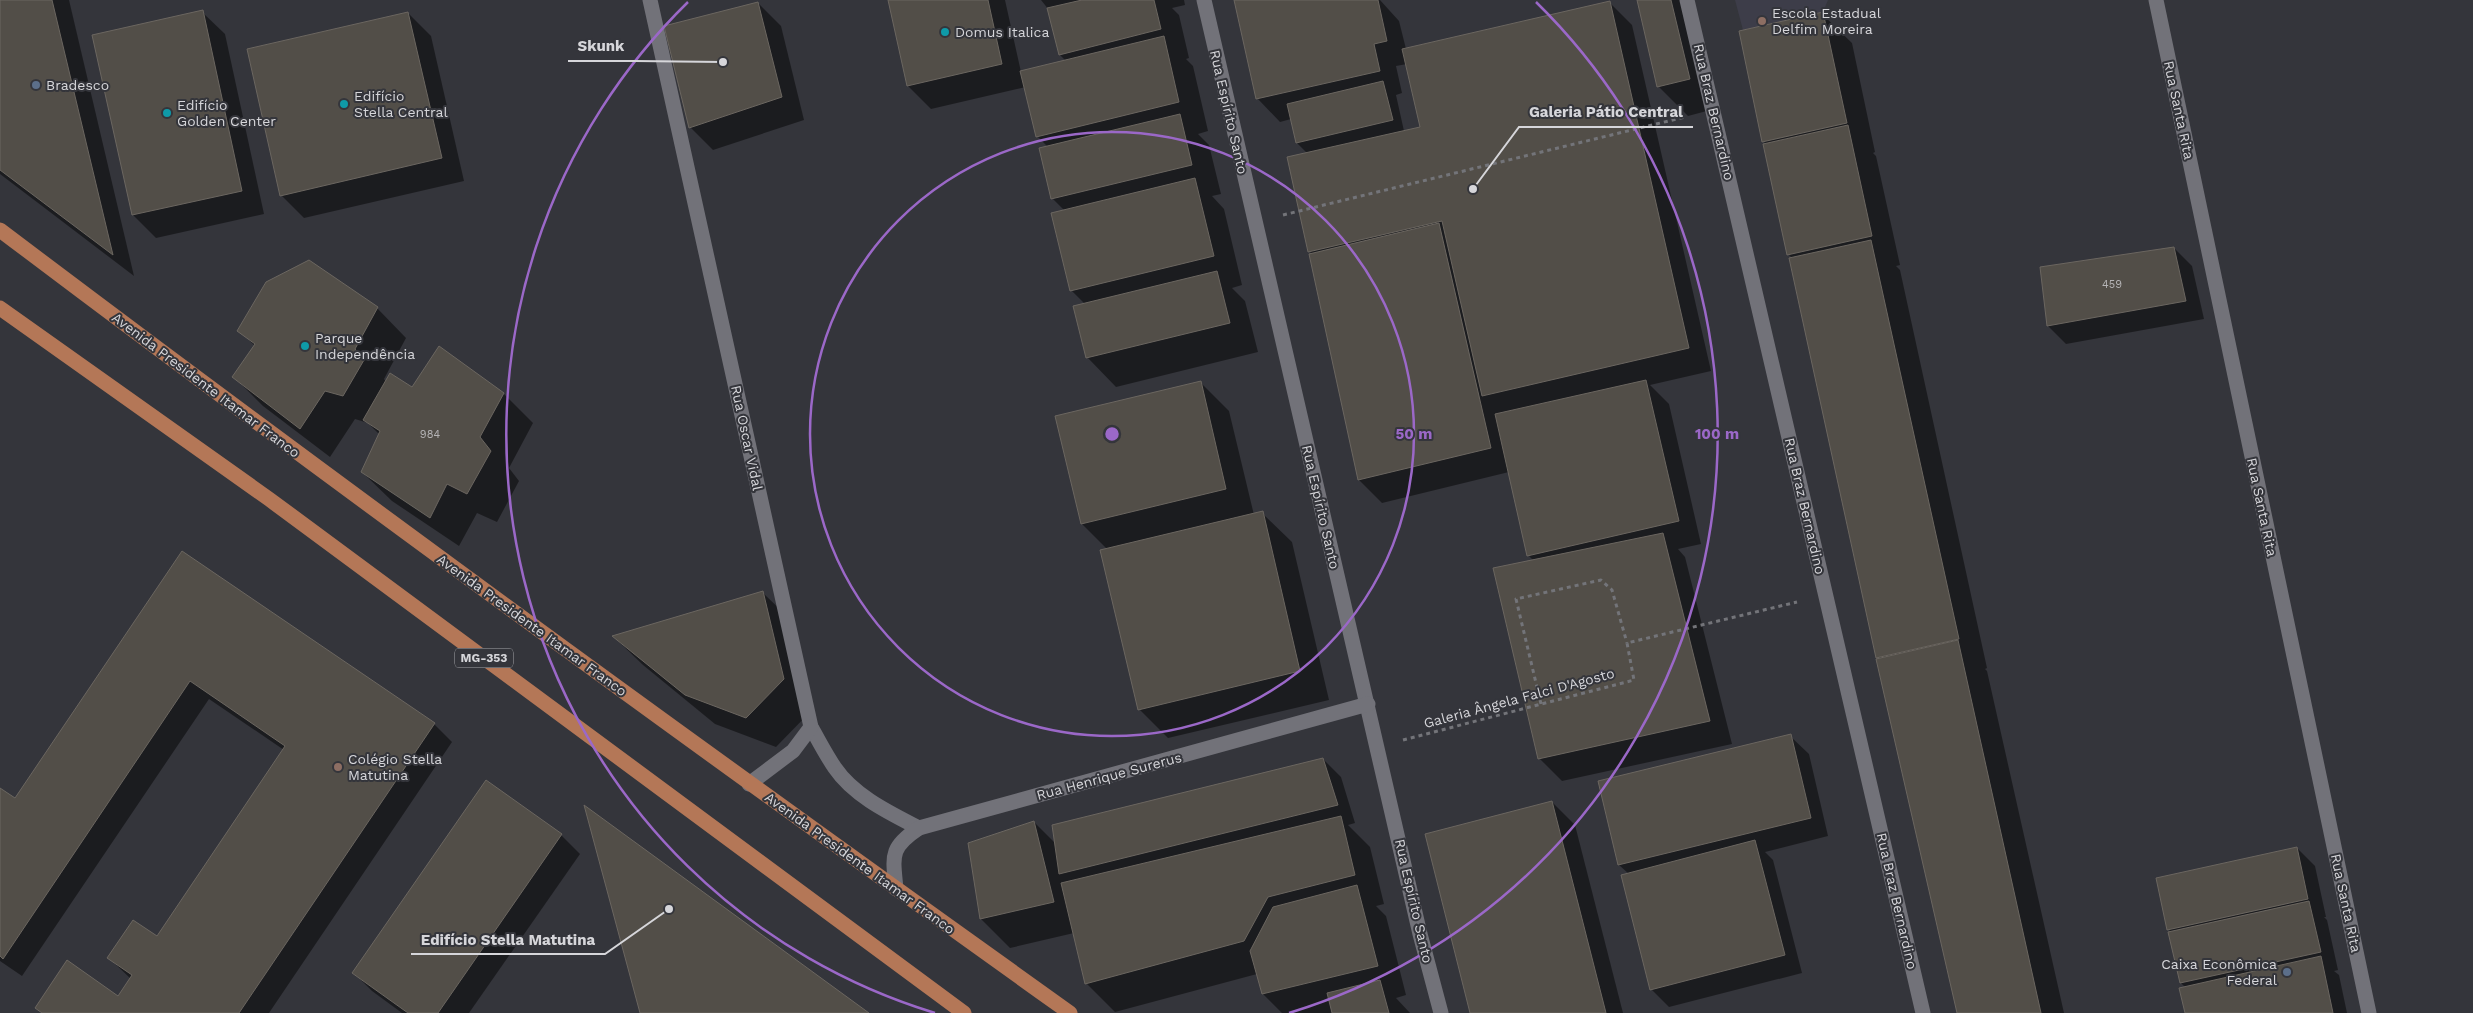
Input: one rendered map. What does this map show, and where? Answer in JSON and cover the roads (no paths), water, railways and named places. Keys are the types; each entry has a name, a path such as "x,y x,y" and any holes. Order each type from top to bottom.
{"main road":[{"name":"Avenida Presidente Itamar Franco","path":"0,230 219,395 749,784 1070,1013"},
{"name":"MG-353","path":"0,308 269,499 964,1013"}],"street":[{"name":"Rua Oscar Vidal","path":"650,0 811,727 835,769 854,789 886,811 920,828"},
{"name":"Rua Espírito Santo","path":"1204,0 1420,934 1441,1013"},
{"name":"Rua Braz Bernardino","path":"1687,0 1923,1013"},
{"name":"Rua Santa Rita","path":"2156,0 2369,1013"},
{"name":"Rua Henrique Surerus","path":"896,889 893,856 905,838 920,828 1368,704"},
{"path":"749,784 793,751 811,727"}],"place":[{"name":"Escola Estadual Delfim Moreira","path":"1762,21"},
{"name":"Domus Italica","path":"945,32"},
{"name":"Skunk","path":"723,62"},
{"name":"Bradesco","path":"36,85"},
{"name":"Edifício Stella Central","path":"344,104"},
{"name":"Edifício Golden Center","path":"167,113"},
{"name":"Galeria Pátio Central","path":"1473,189"},
{"name":"Parque Independência","path":"305,346"},
{"name":"Colégio Stella Matutina","path":"338,767"},
{"name":"Edifício Stella Matutina","path":"669,909"},
{"name":"Caixa Econômica Federal","path":"2287,972"}]}
